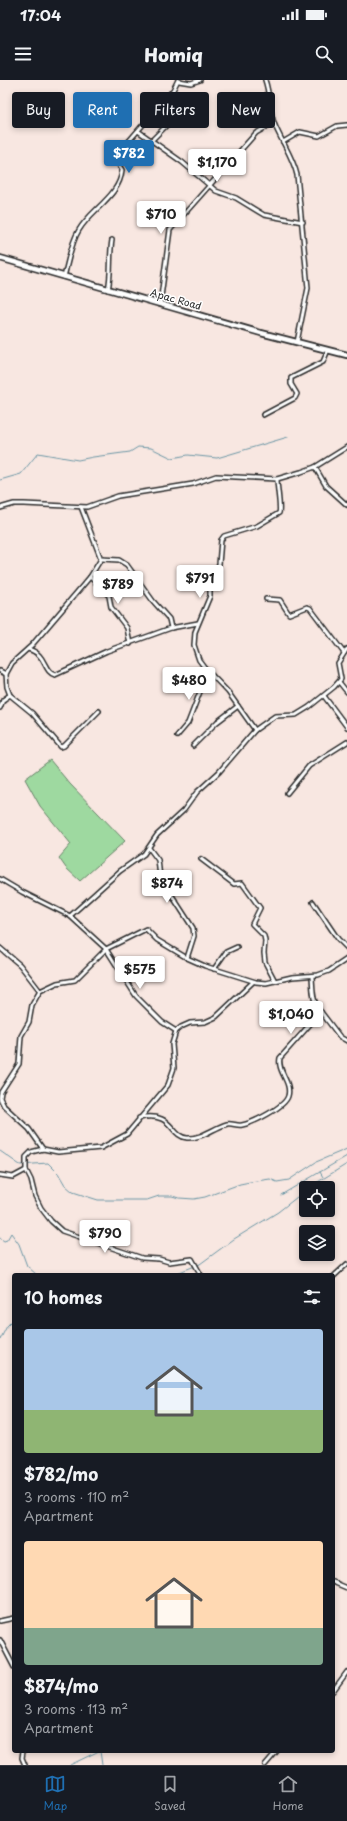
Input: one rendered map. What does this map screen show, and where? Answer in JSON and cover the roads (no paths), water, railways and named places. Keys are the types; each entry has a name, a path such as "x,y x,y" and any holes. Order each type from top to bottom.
{"main road":[{"name":"Apac Road","path":"0,258 108,290 347,355"}],"street":[{"path":"64,277 79,229 108,198 119,180 122,170 117,162 116,156 178,81 191,84 200,80"},
{"path":"265,80 268,92"},
{"path":"275,125 296,169 303,222 308,288 297,342"},
{"path":"283,142 300,132 319,136 338,126 347,125"},
{"path":"151,140 164,128"},
{"path":"160,304 166,267 169,233 256,132 264,128"},
{"path":"138,131 182,162 209,187 223,194 236,198 264,215 303,222"},
{"path":"108,290 112,269 110,251 112,240"},
{"path":"263,414 295,398 297,394 291,384 292,378 323,362 328,350"},
{"path":"0,508 14,504 81,507 94,506 118,496 193,484 216,476 277,479 302,472 347,447"},
{"path":"315,466 326,486 347,505"},
{"path":"255,730 223,686 199,660 194,645 194,635 210,596 210,582 219,564 221,540 224,536 257,526 278,514 280,510 277,494 277,479"},
{"path":"81,507 101,559"},
{"path":"100,711 64,746 61,747 32,713 10,695 7,687 6,674 12,663 28,649 90,577 101,559"},
{"path":"101,559 119,560 127,565 153,601 169,619 171,628"},
{"path":"90,577 109,596 111,607 127,628 130,644"},
{"path":"266,599 280,600 289,614 307,607 310,608 344,653"},
{"path":"28,649 40,655 51,674 55,675 107,651 171,628 198,623"},
{"path":"70,916 120,871 141,857 157,835 184,810 197,792 219,772 255,730 275,716 294,716 324,696 339,682 341,677 338,663 347,649"},
{"path":"0,671 6,674"},
{"path":"177,736 188,723 208,671"},
{"path":"339,682 347,692"},
{"path":"0,708 3,700 10,695"},
{"path":"324,696 347,727"},
{"path":"193,746 210,727 238,706"},
{"path":"287,793 309,766 347,742"},
{"path":"149,848 158,860 160,878 193,928 194,936 186,958"},
{"path":"201,859 234,884 242,883 259,905 259,911 252,924 264,936 265,962 275,981"},
{"path":"0,879 22,892 70,916 106,949 136,996 162,1022 176,1032"},
{"path":"313,902 338,939 347,948"},
{"path":"42,1149 29,1129 4,1106 0,1098 1,1092 19,1064 21,1036 29,1022 32,1005 40,991 57,983 75,980 106,949 146,929 157,940 186,958 214,970 253,982 266,983 292,977 312,977 325,973 347,959"},
{"path":"214,970 226,952 237,947"},
{"path":"0,948 20,965 40,991"},
{"path":"312,977 316,1004 340,1037 347,1041"},
{"path":"200,1273 192,1259 168,1262 158,1259 142,1258 62,1231 51,1221 35,1196 32,1180 26,1170 26,1161 28,1154 42,1149 58,1152 101,1148 124,1135 156,1101 170,1082 174,1068 172,1044 176,1032 181,1027 190,1023 205,1022 216,1017 253,982"},
{"path":"139,1118 153,1116 161,1118 169,1123 180,1135 189,1138 207,1134 228,1124 243,1125 274,1110 284,1104 288,1095 287,1082 279,1065 280,1058 321,1012"},
{"path":"0,1175 13,1177 26,1170"},
{"path":"335,1275 347,1264"},
{"path":"335,1583 347,1588"},
{"path":"0,1621 12,1618"},
{"path":"0,1640 12,1663"},
{"path":"335,1688 347,1672"},
{"path":"23,1753 22,1758 24,1765"},
{"path":"265,1765 275,1753"}],"waterway":[{"path":"0,480 21,474 38,453 78,460 130,452 138,447 151,448 172,458 188,455 217,458 288,437"},
{"path":"0,1151 20,1165 48,1163 58,1173 65,1185 73,1192 98,1200 147,1200 159,1196 194,1199 205,1197 240,1184 270,1179 277,1182 289,1180 316,1162 347,1149"},
{"path":"281,1195 347,1156"},
{"path":"319,1181 347,1164"},
{"path":"320,1172 323,1177"},
{"path":"177,1273 200,1264 234,1239 278,1212 299,1196"},
{"path":"0,1238 4,1241 7,1240 11,1233 19,1244 27,1266 35,1273"},
{"path":"0,1340 7,1326 12,1321"},
{"path":"70,1765 95,1753"},
{"path":"100,1753 102,1765"}]}
